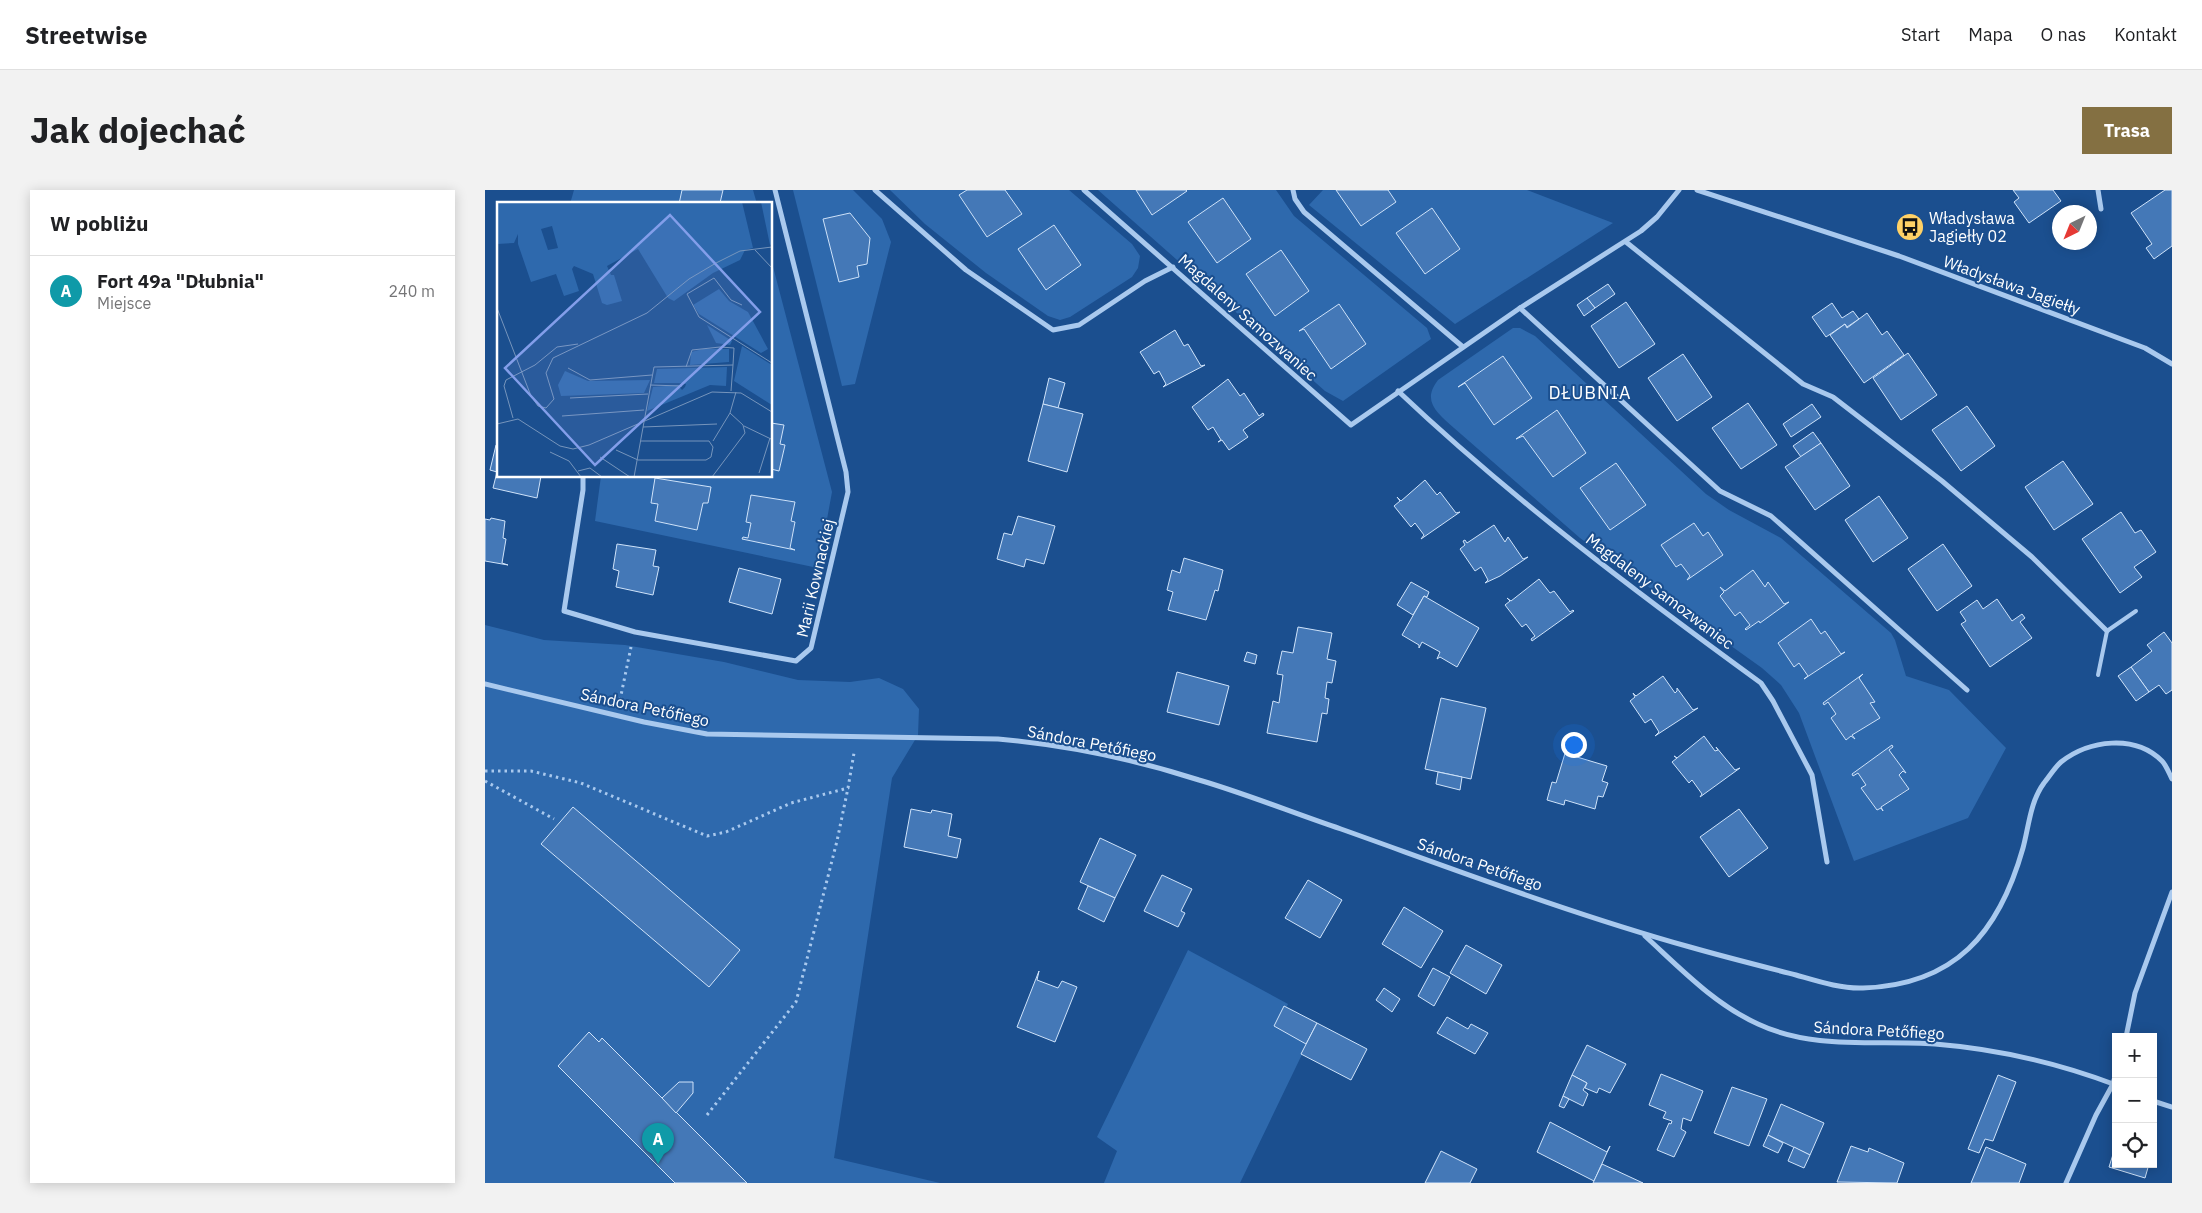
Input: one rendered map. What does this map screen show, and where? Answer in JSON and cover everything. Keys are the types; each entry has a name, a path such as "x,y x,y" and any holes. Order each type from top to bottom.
{"street":[{"name":"Marii Kownackiej","path":"583,478 583,490 564,611 635,632 796,661 811,648 848,492 846,472 775,190"},
{"path":"875,190 966,270 1053,330 1079,325 1145,281 1173,267"},
{"name":"Magdaleny Samozwaniec","path":"1084,190 1351,425 1520,308 1626,242 1657,217 1679,190"},
{"path":"1293,190 1295,199 1304,212 1463,347"},
{"name":"Władysława Jagiełły","path":"1697,190 1908,259 2145,348 2172,364"},
{"path":"2098,190 2101,209"},
{"path":"1626,242 1803,384 1833,397 1863,418 1942,481 2032,557 2107,631"},
{"path":"1520,308 1720,491 1771,516 1967,690"},
{"name":"Magdaleny Samozwaniec","path":"1399,391 1442,433 1634,591 1761,683 1812,775 1827,862"},
{"name":"Sándora Petőfiego","path":"485,684 644,722 707,734 998,739 1044,743 1187,776 1643,934 1763,967 1857,988 1890,987 1922,979 1950,964 1965,952 1992,923 2008,892 2023,848 2035,800 2042,786 2061,763 2086,749 2111,742 2132,744 2163,762 2172,779"},
{"path":"2127,1033 2135,992 2172,892"},
{"name":"Sándora Petőfiego","path":"1643,934 1715,999 1757,1024 1782,1034 1822,1041 1934,1044 1989,1050 2044,1062 2112,1084"},
{"path":"2066,1183 2096,1115 2112,1088"},
{"path":"2157,1102 2172,1107"}],"lane":[{"path":"2098,675 2107,631 2136,611"}],"path":[{"path":"620,702 635,632"},
{"path":"707,1115 796,1002 837,841 858,736"},
{"path":"485,771 531,770 581,782 707,836 726,832 791,802 848,788"},
{"path":"485,780 553,819"}],"shaded area":[{"path":"574,190 682,190 679,202 571,202"},
{"path":"723,190 753,190 756,202 720,202"},
{"path":"793,190 853,190 882,219 891,242 855,384 842,386","holes":["850,213 870,238 867,264 857,266 839,282 823,219"]},
{"path":"890,190 967,190 959,196 988,237 1022,214 1005,190 1069,190 1132,244 1140,256 1138,268 1132,277 1070,317 1060,320 1048,316 986,273 925,224","holes":["1054,225 1081,265 1046,289 1019,249"]},
{"path":"1098,190 1136,190 1153,215 1186,190 1276,190 1294,216 1427,328 1431,339 1343,401 1325,391","holes":["1223,198 1251,239 1217,263 1188,222","1281,250 1309,291 1275,316 1246,274","1339,304 1366,344 1331,369 1304,329 1299,331"]},
{"path":"1323,190 1336,190 1396,202 1388,190 1527,190 1613,223 1455,324 1309,205","holes":["1432,208 1460,249 1425,274"]},
{"path":"773,267 832,492 818,568 595,521 601,478 656,478 773,478 773,469 779,470 785,445 780,444 784,425 773,423","holes":["656,478 710,487 708,503 703,503 697,530 655,521 658,504 651,503","778,499 794,502 791,521 795,523 790,548 795,550 742,538 748,538 751,523 746,522"]},
{"path":"1513,328 1520,328 1535,336 1706,494 1729,510 1781,538 1891,633 1906,676 1949,690 2006,748 1968,818 1854,861 1799,713 1781,685 1762,668 1580,538 1454,428 1437,412 1431,401 1433,388 1438,380","holes":["1503,356 1532,398 1494,425 1465,383 1459,387","1557,410 1586,453 1553,477 1523,436 1517,439","1616,463 1646,505 1610,530 1581,488","1694,523 1703,536 1708,532 1723,554 1689,578 1690,576 1681,564 1676,567 1662,545","1767,583 1784,604 1788,602 1760,623 1759,621 1746,630 1750,625 1740,612 1734,615 1720,596 1724,592 1721,587 1725,591 1765,587","1811,619 1821,634 1825,631 1841,654 1845,652 1804,679 1808,676 1799,663 1794,667 1778,643","1863,675 1859,678 1875,701 1870,703 1880,718 1852,735 1854,739 1851,736 1846,740 1831,718 1836,714 1828,702 1823,703","1892,746 1889,750 1906,773 1903,771 1899,775 1909,790 1881,807 1883,811 1881,808 1877,810 1861,788 1866,785 1858,773 1864,765"]},
{"path":"485,625 544,640 625,645 724,662 798,680 850,682 879,678 903,689 919,709 918,735 892,778 834,1158 940,1183 485,1183"},
{"path":"1188,950 1288,1004 1278,1027 1308,1042 1240,1183 1104,1183 1117,1151 1097,1137"}],"building":[{"path":"682,190 723,190 720,202 679,202"},
{"path":"967,190 1005,190 1022,214 987,237 959,195"},
{"path":"1136,190 1186,190 1187,191 1152,215"},
{"path":"1336,190 1388,190 1396,202 1361,226"},
{"path":"2013,190 2053,190 2061,201 2052,205 2052,207 2029,223 2014,202 2019,198"},
{"path":"2165,190 2172,190 2172,246 2154,259 2146,248 2152,244 2131,213"},
{"path":"1223,198 1251,239 1217,263 1188,222"},
{"path":"1432,208 1460,249 1425,274 1396,233"},
{"path":"850,213 870,238 867,264 857,266 859,277 839,282 823,219"},
{"path":"1054,225 1081,265 1046,290 1018,249"},
{"path":"1281,250 1309,291 1275,316 1246,274"},
{"path":"1608,284 1615,294 1595,308 1587,298"},
{"path":"1587,298 1595,308 1584,316 1577,305"},
{"path":"1626,302 1655,344 1619,368 1591,326"},
{"path":"1832,303 1842,318 1853,311 1859,319 1847,327 1845,324 1826,337 1812,317"},
{"path":"1339,304 1366,344 1331,369 1304,329 1299,331"},
{"path":"1867,313 1882,335 1887,331 1904,355 1864,383 1830,335 1845,324 1847,328"},
{"path":"1175,330 1184,346 1188,344 1201,366 1205,365 1163,387 1166,384 1159,371 1154,374 1140,352"},
{"path":"1908,353 1937,395 1901,420 1873,378"},
{"path":"1683,354 1712,397 1677,421 1648,378"},
{"path":"1503,356 1532,398 1494,425 1465,383 1458,387"},
{"path":"1049,378 1065,383 1058,408 1043,404"},
{"path":"1228,379 1240,396 1244,393 1259,416 1263,413 1264,415 1243,430 1248,437 1229,450 1222,440 1218,442 1221,440 1213,427 1208,430 1192,407"},
{"path":"1748,403 1777,445 1741,469 1712,428"},
{"path":"1043,404 1083,414 1067,472 1028,461"},
{"path":"1812,404 1821,417 1791,437 1783,424"},
{"path":"1967,406 1995,446 1961,471 1932,430"},
{"path":"1557,410 1586,453 1553,477 1523,436 1516,439"},
{"path":"773,423 784,425 780,444 785,445 779,471 773,470"},
{"path":"1813,432 1821,443 1801,457 1793,446"},
{"path":"1821,443 1850,486 1815,510 1785,467"},
{"path":"496,445 497,472 490,470"},
{"path":"2063,461 2093,504 2054,530 2025,487"},
{"path":"1616,463 1646,505 1610,530 1580,488"},
{"path":"497,472 497,478 541,478 537,498 493,488"},
{"path":"655,478 711,487 708,503 703,503 697,530 655,521 658,504 651,503"},
{"path":"1425,480 1437,495 1440,492 1456,513 1460,512 1421,539 1424,535 1415,523 1411,527 1394,506 1400,501 1397,497 1401,501"},
{"path":"751,495 795,502 791,521 795,522 790,548 795,550 742,539 743,537 748,538 751,523 746,522"},
{"path":"1879,496 1908,538 1873,562 1845,520"},
{"path":"2121,512 2135,533 2141,530 2156,552 2134,567 2142,577 2120,593 2082,539"},
{"path":"1018,516 1055,526 1044,564 1026,559 1024,567 997,559 1004,533 1012,535"},
{"path":"491,518 505,521 503,538 506,539 502,563 508,565 485,561 485,519 490,520"},
{"path":"1694,523 1703,536 1708,532 1723,555 1687,580 1690,576 1681,564 1676,567 1661,545"},
{"path":"1494,525 1505,542 1508,537 1523,559 1528,557 1500,576 1485,583 1488,580 1481,567 1475,571 1460,549 1465,545 1463,541 1465,540 1467,543"},
{"path":"617,544 656,550 653,566 659,567 653,595 616,587 619,571 613,569"},
{"path":"1943,544 1972,586 1937,611 1908,569"},
{"path":"1184,558 1223,570 1218,591 1215,590 1206,620 1168,610 1173,592 1167,590 1172,570 1180,573"},
{"path":"739,568 781,579 772,614 729,602"},
{"path":"1753,570 1765,587 1768,582 1784,604 1789,602 1760,623 1759,621 1746,630 1750,625 1740,612 1735,616 1720,596 1724,592 1720,587 1725,591"},
{"path":"1539,579 1550,593 1554,591 1570,612 1574,611 1532,641 1531,639 1535,636 1526,624 1522,627 1505,605 1510,601 1507,598 1511,601"},
{"path":"1411,582 1429,592 1427,597 1424,596 1413,615 1397,605"},
{"path":"1424,596 1479,628 1457,667 1440,657 1437,659 1440,652 1422,642 1419,648 1419,645 1402,635"},
{"path":"1997,599 2012,621 2022,614 2025,618 2020,622 2032,638 1990,667 1961,624 1966,621 1960,612 1977,600 1983,609"},
{"path":"1811,619 1821,634 1825,631 1841,654 1845,652 1804,679 1808,676 1799,663 1794,667 1778,643"},
{"path":"1298,627 1332,633 1327,659 1336,661 1332,683 1327,682 1325,698 1329,699 1327,714 1322,713 1317,742 1267,733 1273,701 1279,703 1283,675 1277,674 1282,651 1293,653"},
{"path":"2164,632 2172,643 2172,690 2166,694 2159,685 2149,692 2131,667 2152,651 2147,645"},
{"path":"1247,652 1257,655 1255,664 1244,661"},
{"path":"2131,667 2149,692 2136,701 2118,676"},
{"path":"1177,672 1229,686 1219,725 1167,712"},
{"path":"1863,674 1859,678 1875,702 1870,703 1880,718 1852,735 1855,739 1851,736 1846,740 1831,718 1836,714 1828,702 1824,705 1823,703"},
{"path":"1663,676 1675,693 1677,688 1693,710 1698,708 1655,736 1659,732 1651,719 1645,723 1630,701 1635,697 1633,693 1636,696"},
{"path":"1441,698 1486,708 1471,779 1425,769"},
{"path":"1704,736 1715,751 1718,750 1716,747 1735,770 1740,768 1700,797 1702,794 1692,780 1689,783 1672,762"},
{"path":"1892,745 1893,747 1889,750 1906,773 1903,771 1899,775 1909,789 1881,807 1883,811 1881,808 1877,810 1861,788 1866,785 1858,773 1853,776 1852,774"},
{"path":"1566,750 1578,754 1577,757 1607,766 1602,781 1608,783 1603,797 1598,796 1595,809 1565,800 1564,805 1547,800 1552,782 1556,783"},
{"path":"1438,772 1462,777 1460,790 1436,784"},
{"path":"573,807 740,950 709,987 541,844"},
{"path":"911,809 931,813 932,810 952,814 948,836 961,839 957,858 904,847"},
{"path":"1739,809 1768,848 1729,877 1700,837"},
{"path":"1100,838 1136,855 1115,898 1080,882"},
{"path":"1162,875 1192,889 1181,911 1185,913 1178,927 1144,911"},
{"path":"1308,880 1342,900 1320,938 1285,918"},
{"path":"1088,886 1115,898 1104,922 1078,909"},
{"path":"1404,907 1443,931 1421,968 1382,944"},
{"path":"1466,945 1502,965 1486,994 1450,973"},
{"path":"1433,968 1450,977 1434,1006 1418,996"},
{"path":"1039,971 1037,980 1058,988 1062,981 1077,987 1055,1042 1017,1027"},
{"path":"1384,988 1400,999 1392,1012 1376,1000"},
{"path":"1284,1006 1317,1023 1306,1044 1274,1026"},
{"path":"1447,1017 1468,1029 1471,1024 1488,1033 1475,1054 1437,1033"},
{"path":"1317,1023 1367,1049 1351,1080 1301,1054"},
{"path":"589,1032 599,1042 602,1038 747,1183 675,1183 558,1066"},
{"path":"1587,1045 1626,1064 1610,1093 1599,1088 1597,1093 1585,1088 1587,1083 1572,1075"},
{"path":"1661,1074 1703,1091 1691,1121 1683,1118 1681,1129 1686,1132 1674,1157 1657,1150 1669,1123 1671,1124 1672,1121 1663,1118 1666,1112 1649,1105"},
{"path":"1572,1075 1587,1083 1583,1090 1588,1094 1583,1106 1563,1096"},
{"path":"1998,1075 2016,1082 1993,1141 1985,1139 1979,1153 1968,1149"},
{"path":"679,1082 693,1082 693,1093 676,1113 662,1098"},
{"path":"1732,1087 1767,1099 1749,1146 1714,1133"},
{"path":"1563,1096 1569,1099 1564,1108 1559,1106"},
{"path":"1781,1104 1824,1123 1810,1155 1768,1135"},
{"path":"1550,1122 1607,1152 1610,1146 1594,1181 1537,1152"},
{"path":"1768,1135 1783,1143 1778,1153 1763,1146"},
{"path":"1851,1146 1868,1152 1869,1148 1904,1163 1897,1183 1837,1182"},
{"path":"1794,1147 1810,1155 1804,1168 1788,1161"},
{"path":"1986,1147 2026,1164 2019,1183 1971,1183"},
{"path":"1441,1151 1477,1169 1470,1183 1425,1183"},
{"path":"1602,1164 1643,1183 1593,1183"},
{"path":"2112,1168 2148,1168 2145,1178"}],"place":[{"name":"Władysława Jagiełły 02","path":"1910,227"},
{"name":"Fort 49a \"Dłubnia\"","path":"658,1164"}],"district":[{"name":"DŁUBNIA","path":"1590,392"}]}
